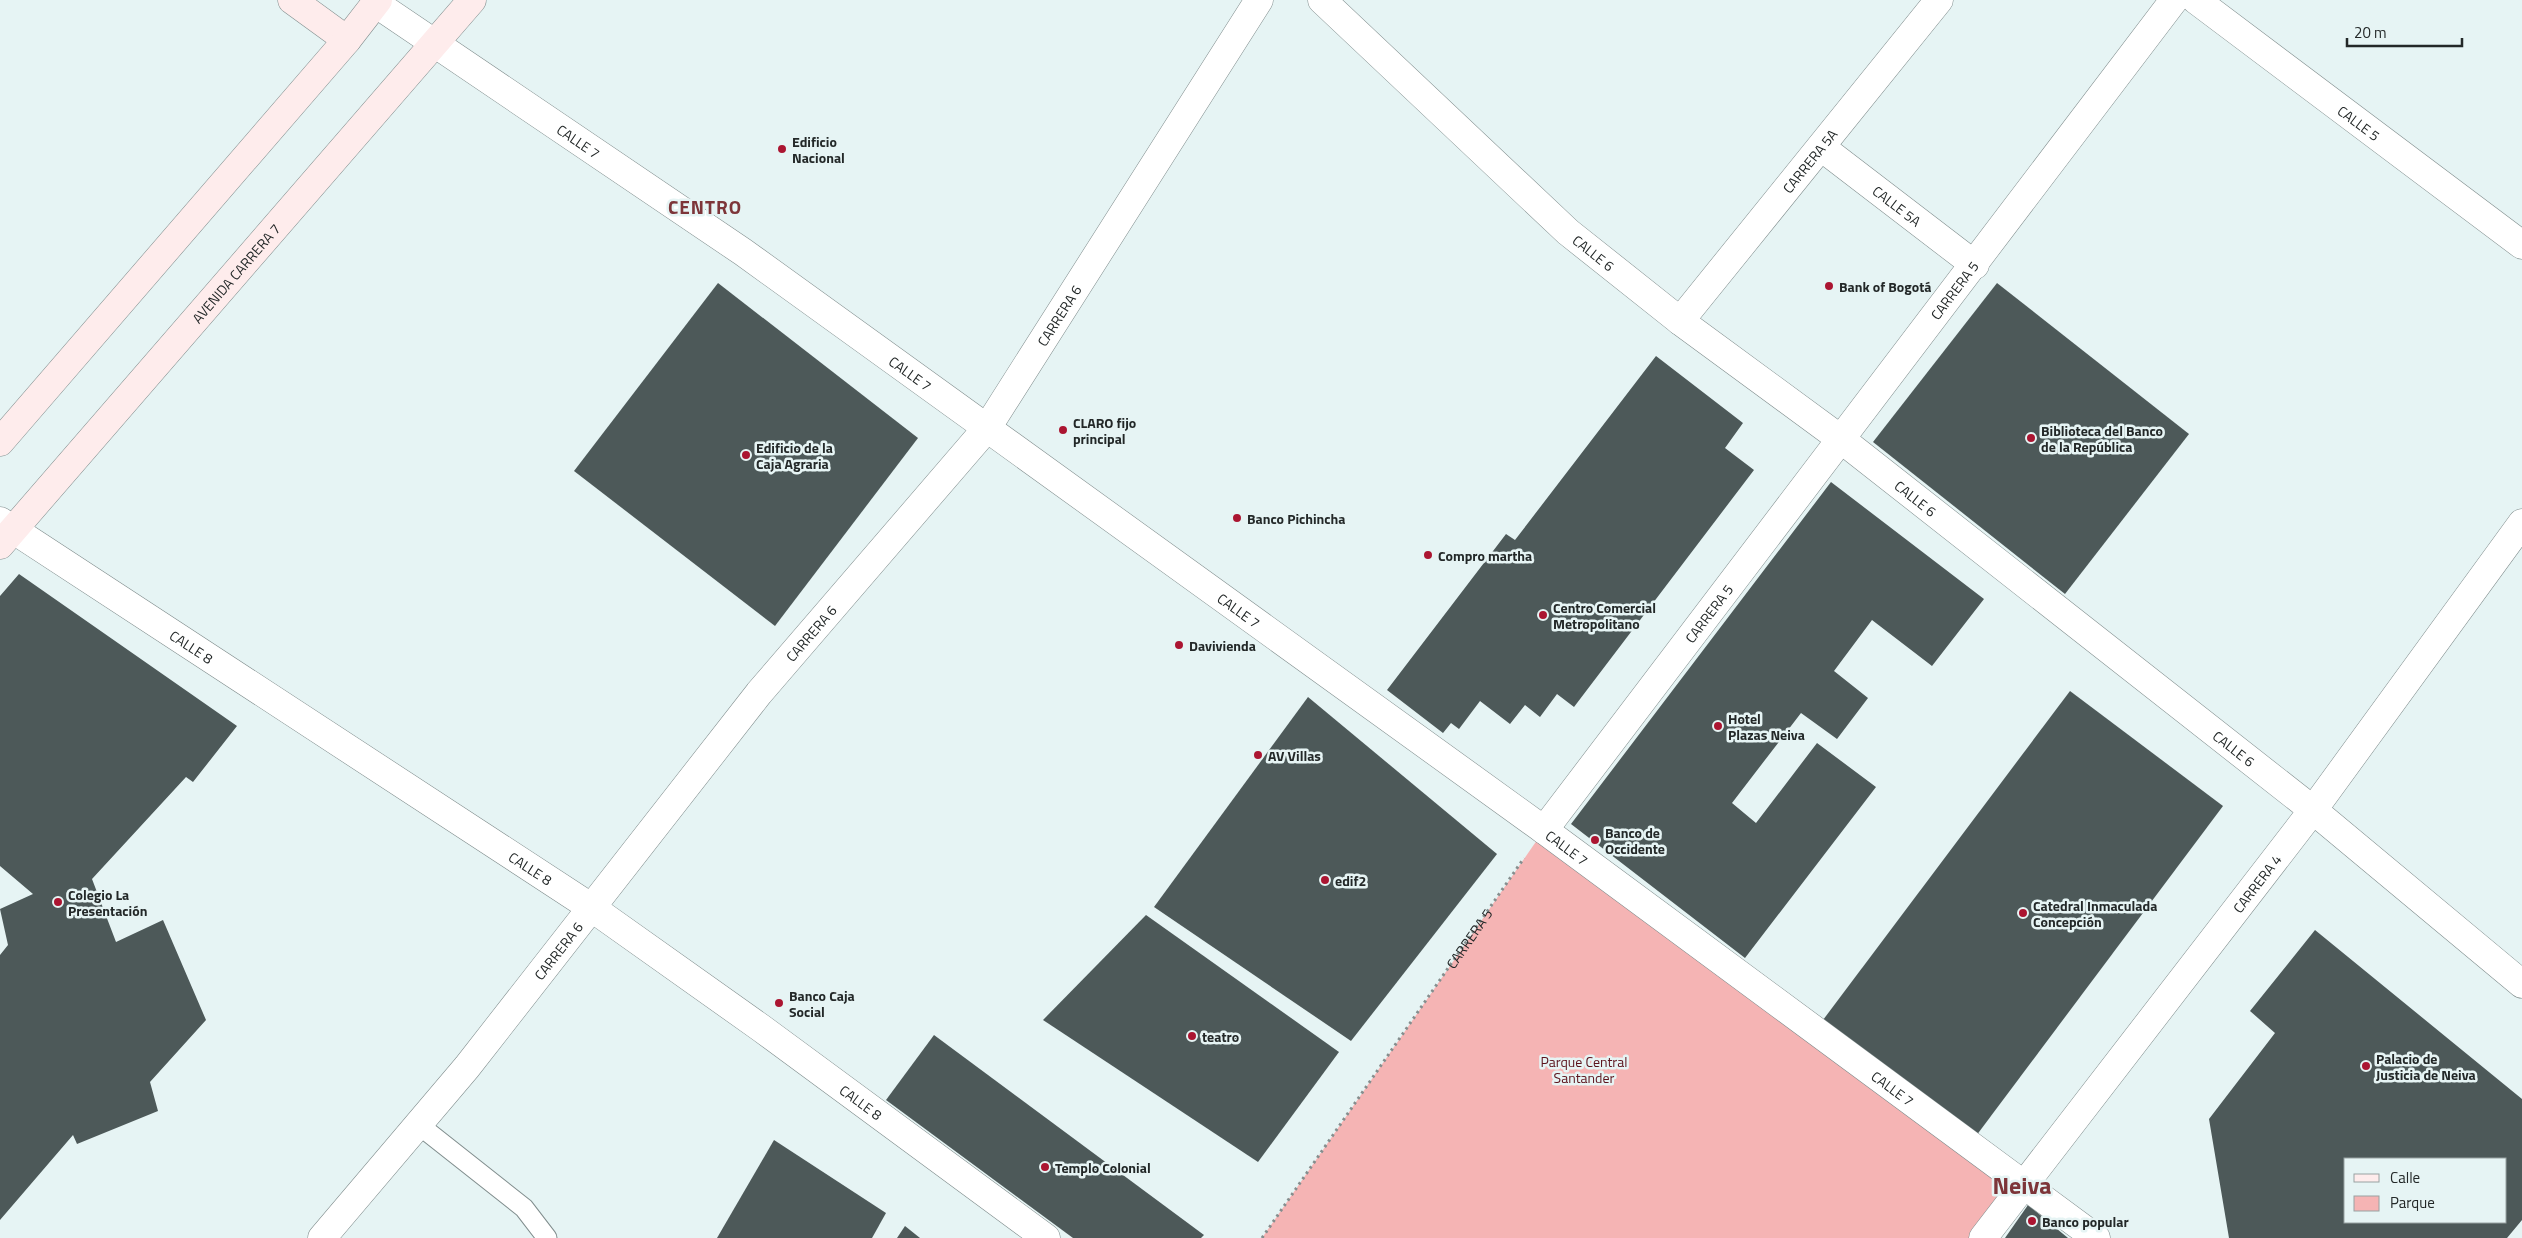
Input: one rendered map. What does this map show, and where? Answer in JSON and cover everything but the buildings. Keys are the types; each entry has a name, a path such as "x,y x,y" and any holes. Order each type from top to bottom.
{"main road":[{"path":"292,0 346,40"},
{"name":"AVENIDA CARRERA 7","path":"4,532 472,0"},
{"path":"0,442 346,40 375,1"}],"street":[{"name":"CARRERA 6","path":"322,1238 467,1067 759,693 987,428 1259,0"},
{"name":"CALLE 6","path":"1322,0 1568,232 1680,321 1842,440 2313,810 2522,984"},
{"name":"CARRERA 5A","path":"1680,321 1939,0"},
{"name":"CARRERA 5","path":"1544,830 1842,440 2174,0"},
{"name":"CALLE 5","path":"2196,0 2522,245"},
{"name":"CALLE 7","path":"375,1 743,252 1544,830 2096,1238"},
{"name":"CALLE 5A","path":"1820,147 1974,265"},
{"name":"CARRERA 4","path":"1983,1238 2313,810 2522,523"},
{"name":"CALLE 8","path":"4,532 592,908 769,1034 1046,1238"}],"lane":[{"path":"419,1125 524,1208 547,1238"}],"path":[{"name":"CARRERA 5","path":"1262,1238 1544,830"}],"green space":[{"name":"Parque Central Santander","path":"1544,830 2023,1184 1983,1238 1262,1238"}],"place":[{"name":"Edificio Nacional","path":"782,149"},
{"name":"Bank of Bogotá","path":"1829,286"},
{"name":"CLARO fijo principal","path":"1063,430"},
{"name":"Biblioteca del Banco de la República","path":"2031,438"},
{"name":"Edificio de la Caja Agraria","path":"746,455"},
{"name":"Banco Pichincha","path":"1237,518"},
{"name":"Compro martha","path":"1428,555"},
{"name":"Centro Comercial Metropolitano","path":"1543,615"},
{"name":"Davivienda","path":"1179,645"},
{"name":"Hotel Plazas Neiva","path":"1718,726"},
{"name":"AV Villas","path":"1258,755"},
{"name":"Banco de Occidente","path":"1595,840"},
{"name":"edif2","path":"1325,880"},
{"name":"Colegio La Presentación","path":"58,902"},
{"name":"Catedral Inmaculada Concepción","path":"2023,913"},
{"name":"Banco Caja Social","path":"779,1003"},
{"name":"teatro","path":"1192,1036"},
{"name":"Palacio de Justicia de Neiva","path":"2366,1066"},
{"name":"Templo Colonial","path":"1045,1167"},
{"name":"Banco popular","path":"2032,1221"}],"district":[{"name":"CENTRO","path":"705,206"},
{"name":"Neiva","path":"2022,1185"}]}
